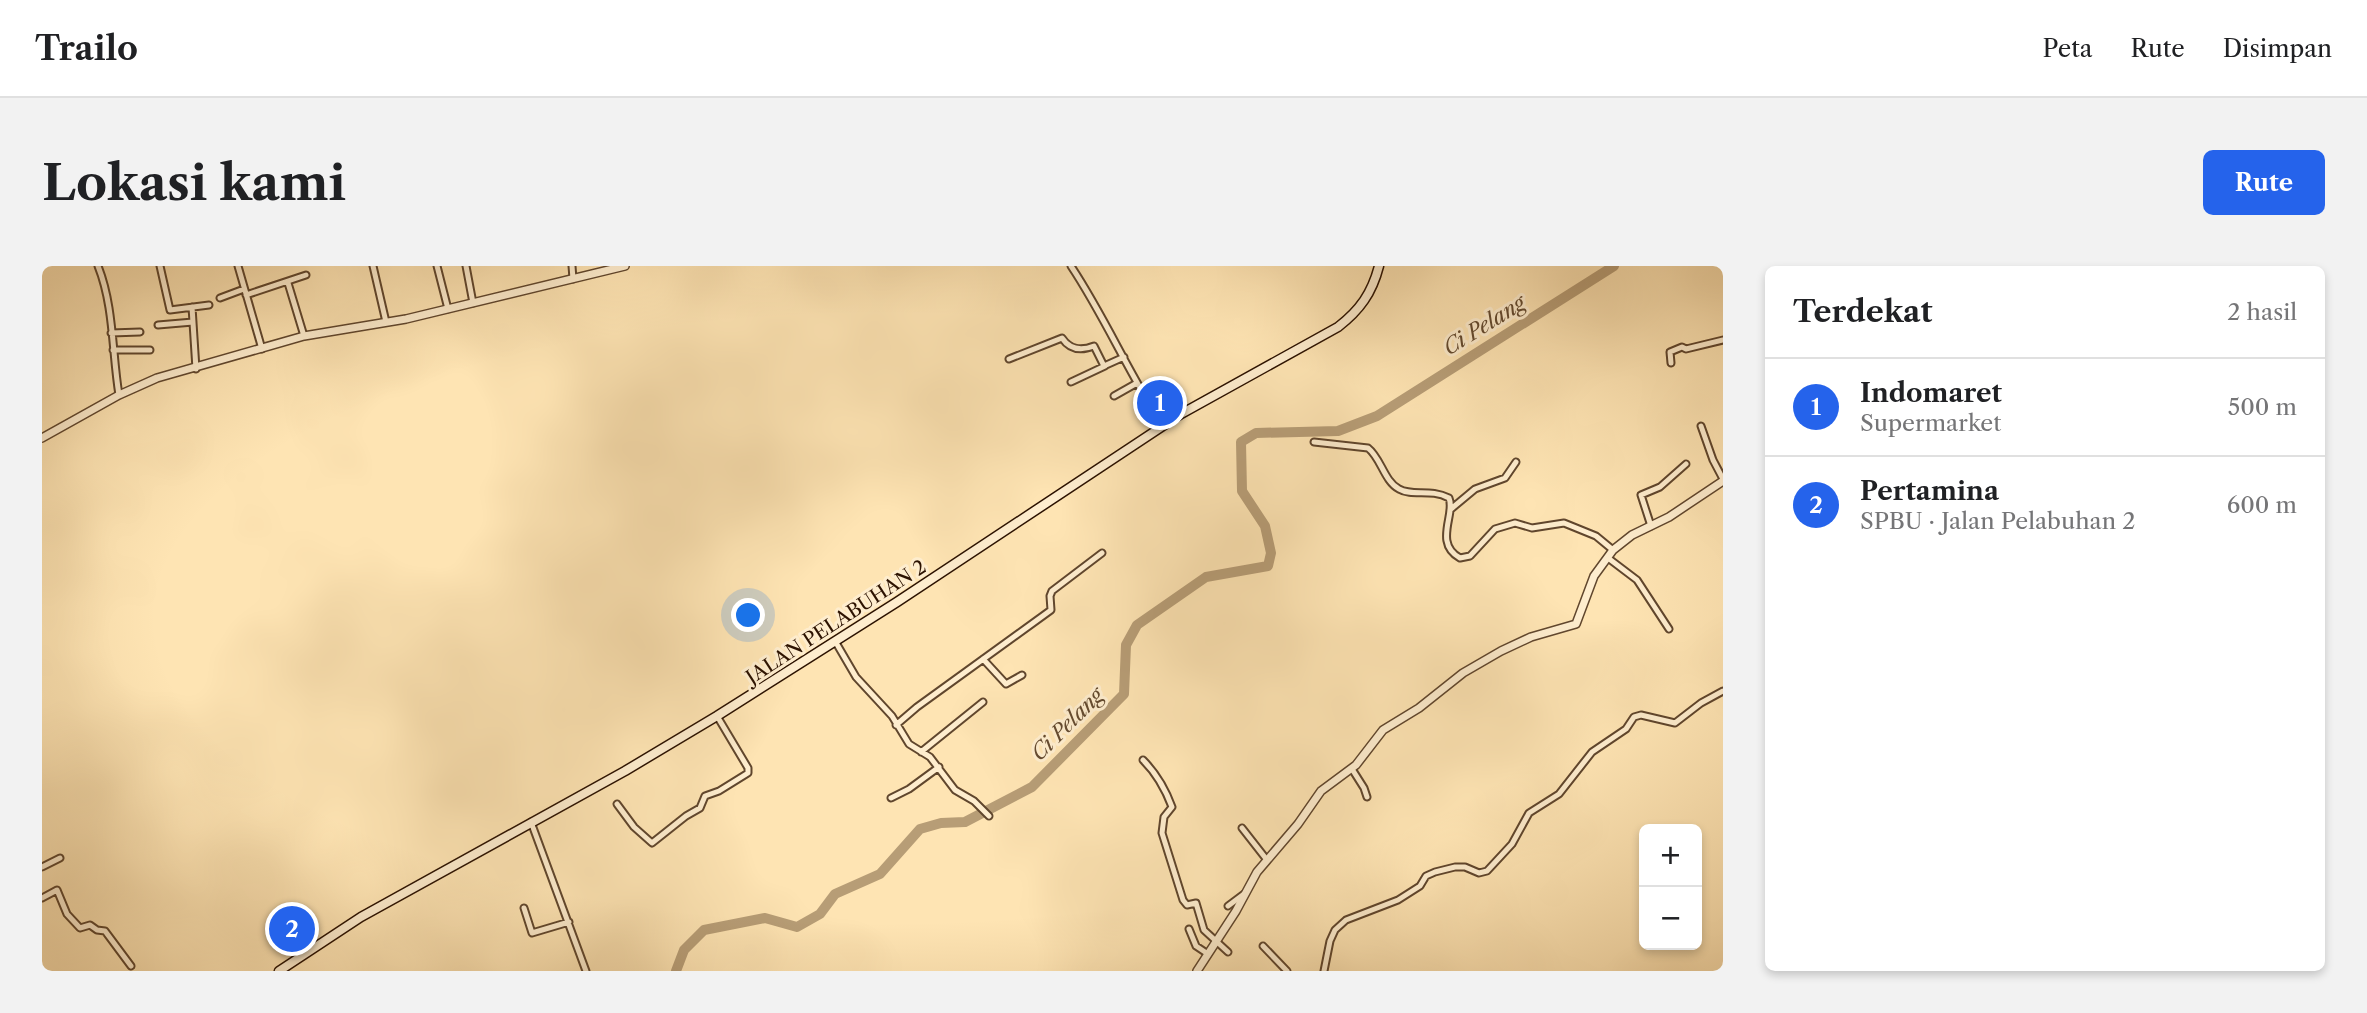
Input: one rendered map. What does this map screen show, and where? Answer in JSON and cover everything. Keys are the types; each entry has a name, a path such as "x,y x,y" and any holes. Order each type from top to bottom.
{"main road":[{"name":"JALAN PELABUHAN 2","path":"279,971 354,921 625,771 717,716 921,587 1163,426 1338,327 1367,299 1379,266"}],"street":[{"path":"98,266 103,279 119,395"},
{"path":"160,266 170,309 209,304"},
{"path":"238,266 262,349"},
{"path":"373,266 386,322"},
{"path":"437,266 448,309"},
{"path":"466,266 473,303"},
{"path":"572,266 573,279"},
{"path":"42,438 119,395 158,378 304,336 448,309 625,266"},
{"path":"1070,266 1163,426"},
{"path":"220,298 288,283 306,275"},
{"path":"288,283 304,336"},
{"path":"192,306 196,369"},
{"path":"158,325 193,323"},
{"path":"111,333 140,332"},
{"path":"1009,359 1062,338 1069,347 1082,350 1094,346 1105,366"},
{"path":"1671,363 1668,354 1674,350 1723,340"},
{"path":"113,351 150,350"},
{"path":"1071,382 1124,357"},
{"path":"1114,396 1137,383"},
{"path":"1198,971 1255,875 1298,824 1321,791 1352,769 1383,730 1419,708 1469,669 1531,637 1576,624 1594,576 1613,550 1632,535 1699,498 1723,480 1701,426"},
{"path":"1314,442 1368,448 1396,488 1410,492 1439,493 1451,500 1446,525 1448,539 1452,552 1460,558 1470,556 1495,529 1515,523 1532,528 1564,523 1596,536 1613,550"},
{"path":"1451,509 1475,489 1505,478 1516,462"},
{"path":"1651,526 1641,495 1660,487 1686,464"},
{"path":"896,724 1051,610 1052,591 1102,553"},
{"path":"1608,558 1637,580 1669,629"},
{"path":"835,641 856,677 889,713 909,744 939,766 955,790 983,808 989,816"},
{"path":"984,659 1006,684 1022,675"},
{"path":"1324,971 1330,941 1335,930 1346,920 1398,900 1420,886 1426,876 1435,872 1455,867 1465,867 1481,873 1488,871 1512,844 1529,813 1559,794 1592,752 1626,729 1634,717 1641,715 1675,723 1701,703 1723,691"},
{"path":"922,752 983,702"},
{"path":"617,804 634,827 652,843 700,808 705,796 748,774 748,768 717,716"},
{"path":"1143,760 1165,788 1172,807 1164,817 1163,833 1183,900 1187,905 1196,903 1204,930 1228,952"},
{"path":"891,798 909,789 939,766"},
{"path":"1352,769 1367,797"},
{"path":"531,822 586,971"},
{"path":"1242,828 1267,860"},
{"path":"42,867 60,858"},
{"path":"42,898 57,890 67,914 80,928 90,925 98,930 105,930 131,966"},
{"path":"1228,906 1246,892"},
{"path":"524,908 532,933 569,922"},
{"path":"1189,929 1196,946 1208,954"},
{"path":"1263,946 1287,971"}],"waterway":[{"name":"Ci Pelang","path":"676,971 684,950 704,930 765,918 797,927 820,914 835,894 880,874 920,829 941,823 965,822 1032,787 1124,694 1126,645 1137,625 1206,577 1268,566 1271,553 1265,526 1242,491 1241,442 1256,433 1338,431 1377,416 1614,266"}],"place":[{"name":"Indomaret","path":"1160,403"},
{"name":"Pertamina","path":"292,929"}]}
